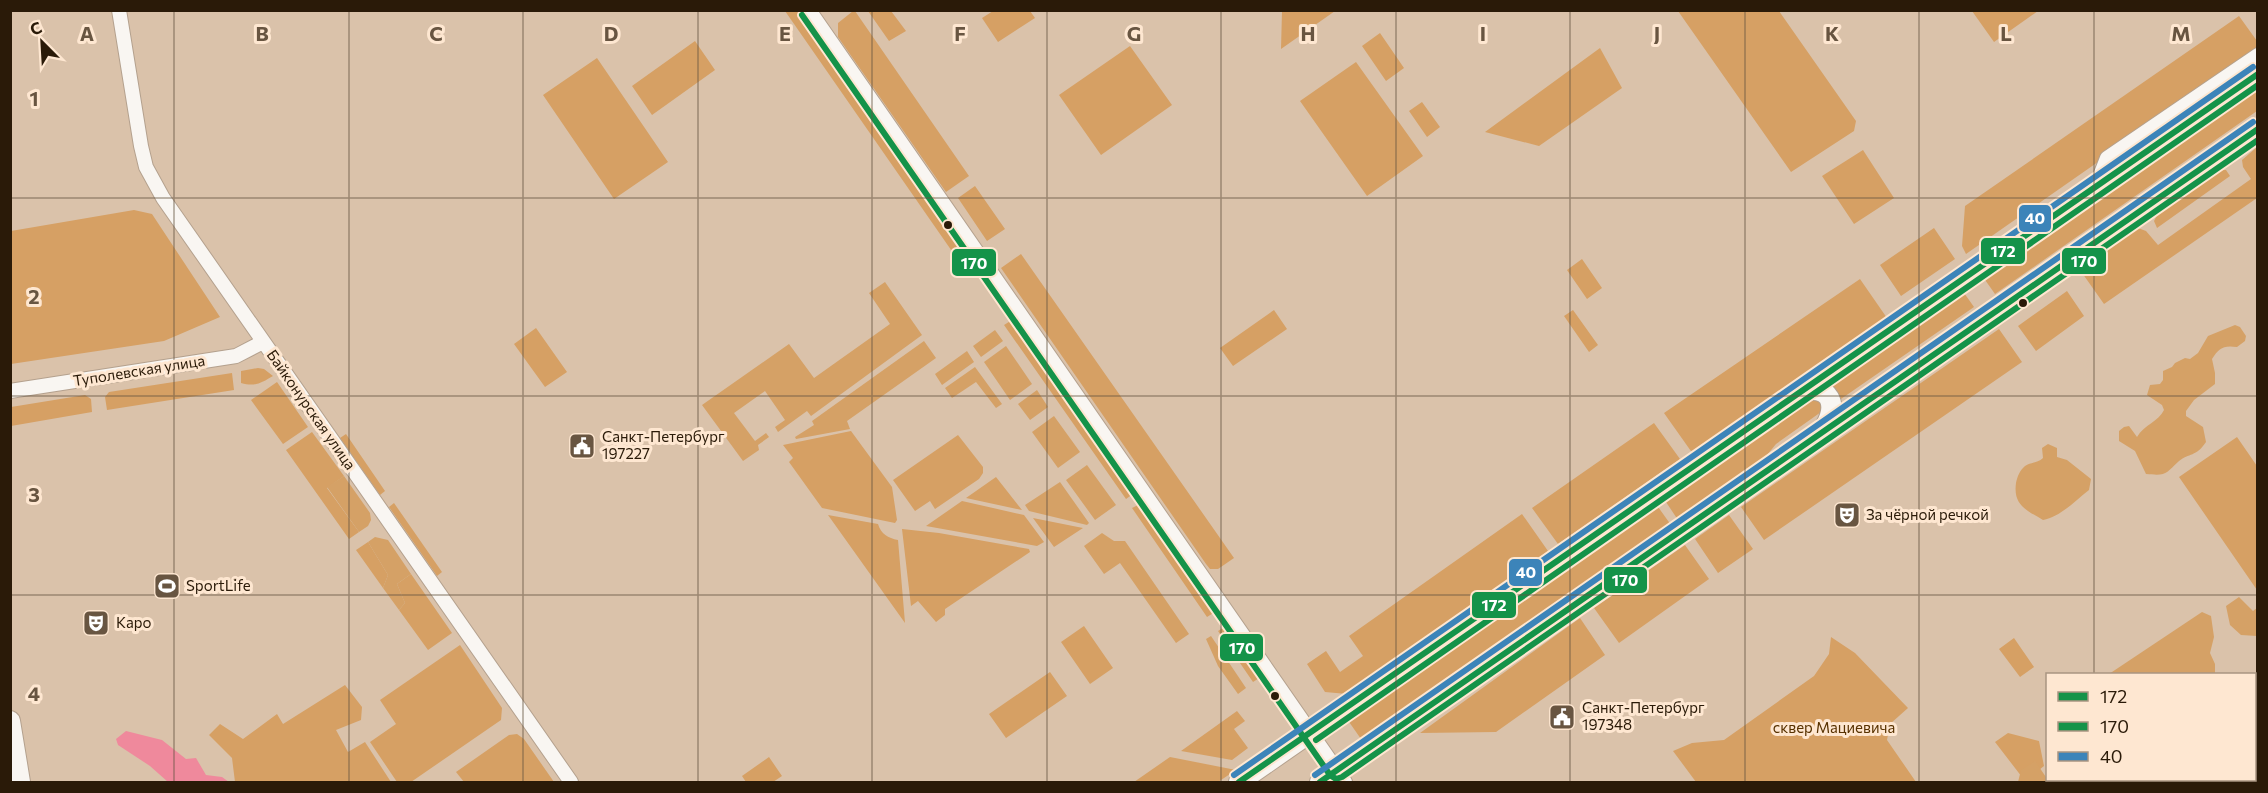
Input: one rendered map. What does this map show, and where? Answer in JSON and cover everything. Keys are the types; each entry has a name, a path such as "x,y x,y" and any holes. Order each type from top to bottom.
{"main road":[{"path":"1239,783 2258,74"},
{"path":"1320,783 1341,776 1820,433 2258,129"},
{"path":"1793,396 1814,389 1829,398 1833,412 1829,422 1820,433"},
{"path":"10,721 20,783"}],"street":[{"name":"Байконурская улица","path":"118,10 146,167 163,198 571,783"},
{"path":"809,10 1341,776"},
{"path":"2096,186 2107,158 2258,55"},
{"name":"Туполевская улица","path":"10,391 236,356 263,342"}],"green space":[{"path":"1282,10 1335,11 1281,49"},
{"path":"785,11 798,11 974,264 965,270"},
{"path":"853,11 969,176 946,192 838,37 838,23"},
{"path":"868,11 891,11 906,31 889,41"},
{"path":"993,11 1030,11 1035,18 998,42 982,18"},
{"path":"1678,11 1779,11 1856,121 1854,131 1791,172"},
{"path":"1972,11 2038,11 1994,42"},
{"path":"2239,16 2257,41 2257,51 1966,254 1962,246 1965,206"},
{"path":"1380,33 1404,68 1386,81 1362,46"},
{"path":"695,41 715,70 652,115 632,86"},
{"path":"1130,46 1172,105 1101,155 1059,95"},
{"path":"1600,48 1622,88 1539,146 1485,132"},
{"path":"597,58 668,162 614,199 543,95"},
{"path":"1356,62 1423,156 1367,196 1300,101"},
{"path":"2257,86 2257,111 1995,294 1983,277"},
{"path":"1422,102 1440,127 1427,137 1409,111"},
{"path":"2257,147 2257,198 2104,304 2080,270 2138,228 2146,231 2158,245 2251,179 2243,167 2242,160"},
{"path":"1863,150 1894,198 1854,224 1822,176"},
{"path":"2221,170 2226,170 2230,176 2157,228 2154,221 2157,215"},
{"path":"975,186 1005,229 987,241 958,198"},
{"path":"134,210 152,214 220,317 164,341 11,364 11,231"},
{"path":"1934,228 1955,259 1901,296 1880,265"},
{"path":"1021,254 1234,558 1218,569 1210,569 1206,564 1001,268"},
{"path":"1582,259 1602,288 1587,299 1567,270"},
{"path":"1860,279 1887,318 1693,454 1664,413"},
{"path":"1962,290 1974,307 1838,401 1825,387"},
{"path":"2067,291 2084,316 2036,351 2018,326"},
{"path":"1274,310 1287,329 1233,366 1220,348"},
{"path":"1573,310 1598,345 1589,352 1564,316"},
{"path":"1012,320 1016,321 1133,487 1133,494 1126,499 1004,325"},
{"path":"536,328 567,372 545,387 514,344"},
{"path":"1999,329 2022,362 1764,540 1741,507"},
{"path":"264,369 273,376 258,384 241,383 241,371"},
{"path":"232,373 234,390 107,410 105,397 109,392"},
{"path":"277,382 308,427 283,444 251,400"},
{"path":"85,395 91,399 92,412 11,426 11,407"},
{"path":"1815,396 1824,404 1821,412 1776,444 1763,460 1678,520 1664,499 1810,397"},
{"path":"1654,423 1680,459 1558,544 1532,508"},
{"path":"851,431 892,487 897,520 895,523 822,508 789,462 793,458 783,445"},
{"path":"312,432 344,476 327,488 359,532 349,539 286,450"},
{"path":"346,434 385,491 380,495 340,438"},
{"path":"958,435 983,467 983,473 979,479 935,509 930,501 915,511 893,480"},
{"path":"2237,437 2257,466 2257,590 2179,477"},
{"path":"996,477 1022,510 966,498"},
{"path":"962,501 1024,515 1044,542 1037,546 926,526"},
{"path":"394,503 442,572 437,576 389,507"},
{"path":"1140,504 1145,505 1215,606 1215,612 1207,617 1132,508"},
{"path":"1656,504 1671,525 1361,739 1347,719"},
{"path":"1522,514 1548,551 1347,694 1325,692 1307,664 1326,651 1340,672 1363,656 1349,636"},
{"path":"828,515 878,524 885,535 898,540 905,623"},
{"path":"1729,515 1753,549 1718,573 1695,539"},
{"path":"1033,518 1083,528 1054,547"},
{"path":"902,529 939,533 1029,549 1030,552 945,609 945,615 936,622 918,601 911,606"},
{"path":"368,542 388,575 383,588 356,550"},
{"path":"1685,545 1709,579 1619,643 1594,608"},
{"path":"411,574 452,633 428,650 399,610 405,603 397,584"},
{"path":"1580,618 1605,655 1496,732 1420,733"},
{"path":"1084,626 1113,668 1090,684 1061,642"},
{"path":"1226,626 1264,675 1253,682 1218,631"},
{"name":"сквер Мациевича","path":"1831,637 1855,653 1908,708 1890,724 1887,740 1916,782 1696,782 1673,751 1692,743 1724,740 1814,676 1829,654"},
{"path":"2014,638 2034,667 2020,677 1999,649"},
{"path":"460,645 502,708 501,720 411,782 397,782 370,742 396,724 380,700"},
{"path":"1050,672 1067,696 1006,738 989,714"},
{"path":"345,685 362,707 361,720 336,730 348,752 365,742 391,782 235,782 232,758 209,735 220,724 243,739 277,714 283,724"},
{"path":"1237,711 1245,721 1234,729 1248,748 1232,760 1181,751"},
{"path":"2008,733 2039,741 2044,766 2025,781 1995,742"},
{"path":"517,734 524,739 554,782 464,782 456,772 509,735"},
{"path":"769,757 782,776 773,782 746,782 742,776"},
{"path":"1170,757 1236,770 1218,782 1134,782"}],"shaded area":[{"path":"885,282 922,335 811,416 807,411 778,432 775,427 785,420 765,391 734,413 755,441 766,433 769,437 758,445 759,450 743,461 702,405 789,344 814,378 890,324 869,293"},
{"path":"2235,325 2240,327 2246,336 2245,341 2237,347 2228,346 2217,352 2212,359 2215,384 2194,400 2186,411 2186,416 2203,427 2206,442 2199,450 2165,473 2146,474 2135,451 2119,441 2119,431 2129,426 2137,437 2143,429 2159,417 2164,410 2162,405 2147,395 2150,385 2160,384 2163,380 2163,371 2198,353 2208,336"},
{"path":"995,330 1003,341 981,357 973,346"},
{"path":"924,341 936,358 847,421 850,429 796,439 795,437 814,425 812,421"},
{"path":"1006,346 1032,384 1010,400 984,362"},
{"path":"967,351 974,362 942,385 935,374"},
{"path":"975,367 1002,404 996,408 976,382 952,398 945,388"},
{"path":"1037,390 1048,407 1030,420 1018,404"},
{"path":"1054,416 1080,452 1058,468 1032,432"},
{"path":"2048,444 2057,448 2057,457 2067,460 2091,479 2089,490 2073,504 2043,520 2026,510 2019,502 2016,483 2023,468 2043,458 2042,448"},
{"path":"1087,465 1116,505 1095,520 1066,480"},
{"path":"344,476 370,513 371,520 368,526 359,532 327,487"},
{"path":"1060,482 1089,523 1087,525 1029,511 1025,505"},
{"path":"1102,533 1114,541 1125,541 1189,634 1176,643 1120,563 1104,574 1084,546"},
{"path":"375,537 388,540 411,574 397,584 405,603 399,610 383,588 388,575 368,542"},
{"path":"2239,597 2253,611 2257,608 2257,636 2241,635 2230,625 2226,606"},
{"path":"2202,612 2211,616 2214,637 2210,653 2215,664 2215,673 2110,673"},
{"path":"1211,636 1246,688 1238,694 1218,666 1206,639"},
{"path":"126,731 162,740 186,759 196,758 206,775 222,777 229,782 168,782 150,766 118,745 116,739"},
{"path":"2035,761 2046,777 2046,781 2078,781 2018,782 2021,770"}],"transit line":[{"name":"170","path":"802,15 1330,775 1336,779 2258,140"},
{"name":"40","path":"1234,775 2253,67"},
{"name":"172","path":"1239,782 2258,74"},
{"name":"170","path":"1316,740 2258,85"},
{"name":"40","path":"1315,775 2253,122"},
{"name":"172","path":"1320,782 2258,129"}],"place":[{"name":"Санкт-Петербург 197227","path":"582,446"},
{"name":"За чёрной речкой","path":"1847,515"},
{"name":"SportLife","path":"167,586"},
{"name":"Каро","path":"96,623"},
{"name":"Санкт-Петербург 197348","path":"1562,717"}]}
